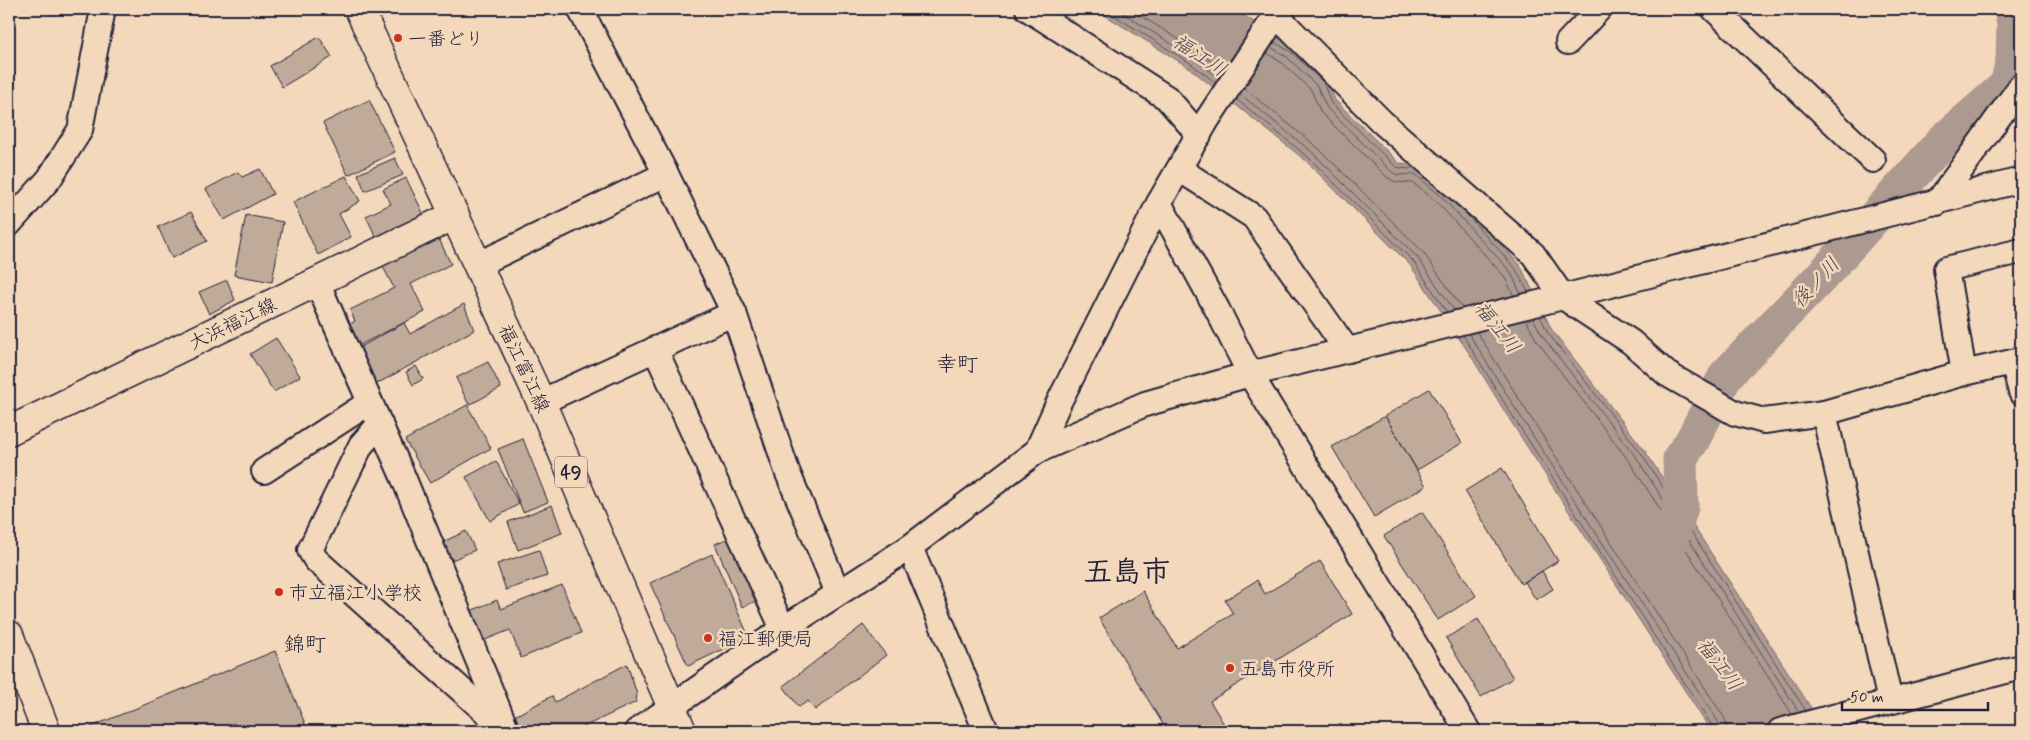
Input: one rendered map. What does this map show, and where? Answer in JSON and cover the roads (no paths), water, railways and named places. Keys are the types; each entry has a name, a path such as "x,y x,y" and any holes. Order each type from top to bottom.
{"main road":[{"name":"福江富江線","path":"359,9 541,402 677,719"},
{"name":"大浜福江線","path":"9,431 455,216"},
{"path":"9,635 46,731"}],"street":[{"path":"9,224 49,179 80,130 103,9"},
{"path":"580,9 666,174 734,314 787,471 838,593"},
{"path":"1028,9 1167,98 1203,128"},
{"path":"1568,42 1599,9"},
{"path":"1714,9 1873,160"},
{"path":"1037,451 1058,404 1159,203 1203,128 1278,12 1382,122 1533,254 1563,297 1631,342 1667,374 1734,413 1764,421 1824,413 1964,372 2017,361 2021,392"},
{"path":"1937,202 2021,86"},
{"path":"1179,169 1254,216 1347,350"},
{"path":"477,264 666,174"},
{"path":"637,731 677,719 783,629 910,547 1037,451 1145,404 1250,374 1432,330 2021,180"},
{"path":"1159,203 1218,309 1250,374 1468,731"},
{"path":"1964,372 1946,268 2021,251"},
{"path":"317,282 380,424 507,731"},
{"path":"541,402 734,314"},
{"path":"655,349 783,629"},
{"path":"264,471 370,402"},
{"path":"1824,413 1890,701"},
{"path":"380,424 361,446 310,550 316,560 507,731"},
{"path":"910,547 986,731"},
{"path":"1780,731 2021,667"}],"water":[{"name":"福江川","path":"1095,9 1234,9 1294,48 1327,79 1335,100 1399,163 1409,164 1405,152 1449,188 1520,265 1552,330 1645,451 1826,731 1711,731 1508,417 1471,356 1410,265 1305,160 1188,67"}],"waterway":[{"name":"後ノ川","path":"1667,553 1681,507 1680,458 1692,441 1726,375 1820,278 1943,141 2007,85 2013,60 2014,23 2011,9"}],"place":[{"name":"一番どり","path":"398,38"},
{"name":"市立福江小学校","path":"279,592"},
{"name":"福江郵便局","path":"708,638"},
{"name":"五島市役所","path":"1230,668"}],"district":[{"name":"幸町","path":"957,364"},
{"name":"五島市","path":"1127,571"},
{"name":"錦町","path":"305,644"}]}
